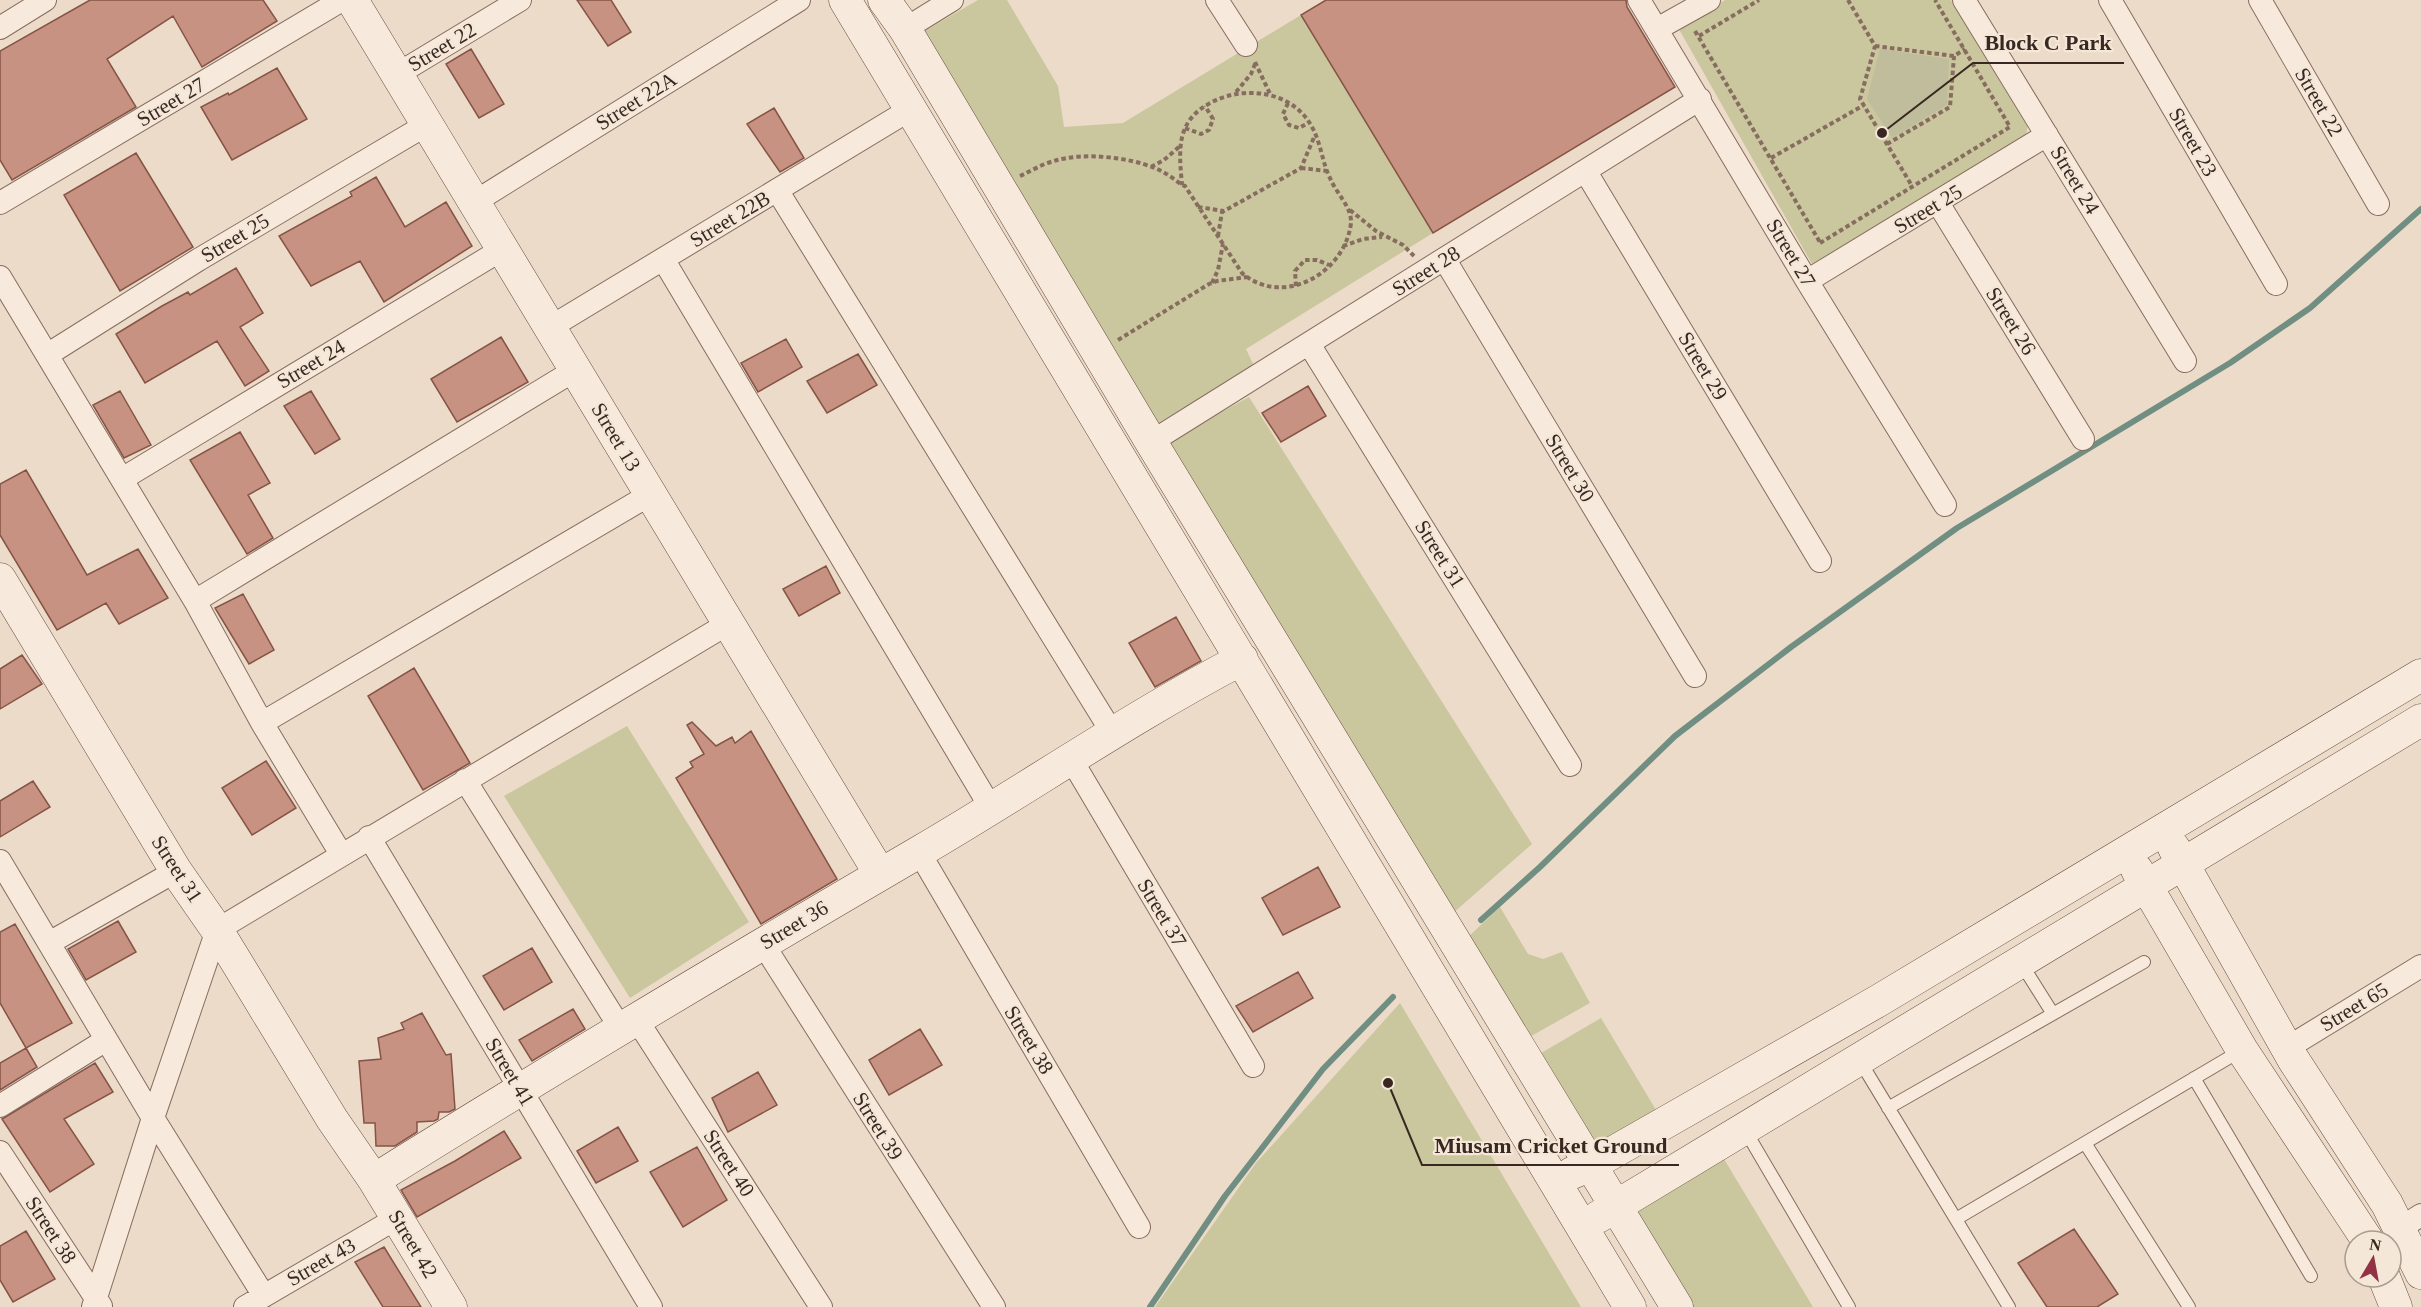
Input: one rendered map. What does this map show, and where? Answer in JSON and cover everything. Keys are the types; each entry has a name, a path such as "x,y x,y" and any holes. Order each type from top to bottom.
{"street":[{"path":"0,28 45,0"},
{"name":"Street 27","path":"0,203 342,0"},
{"name":"Street 13","path":"352,0 880,874"},
{"name":"Street 22","path":"396,75 520,0"},
{"name":"Street 22A","path":"473,202 799,0"},
{"path":"845,0 1630,1307"},
{"path":"884,0 905,29 1097,353 1677,1307"},
{"path":"905,29 952,0"},
{"path":"1217,0 1251,54"},
{"name":"Street 27","path":"1639,0 1807,281 1945,505"},
{"path":"1657,29 1709,0"},
{"name":"Street 24","path":"1964,0 2184,361"},
{"name":"Street 23","path":"2110,0 2276,284"},
{"name":"Street 22","path":"2260,0 2378,204"},
{"name":"Street 28","path":"1151,442 1700,99"},
{"name":"Street 22B","path":"549,328 911,109"},
{"name":"Street 25","path":"47,355 198,260 426,124"},
{"name":"Street 25","path":"1807,281 2047,135"},
{"name":"Street 29","path":"1586,172 1820,561"},
{"path":"777,190 1113,734"},
{"path":"976,218 1002,195"},
{"name":"Street 26","path":"1932,206 2083,439"},
{"name":"Street 24","path":"122,479 501,250"},
{"path":"663,259 991,808"},
{"name":"Street 30","path":"1437,264 1695,675"},
{"path":"0,277 195,601 261,723 341,854"},
{"name":"Street 31","path":"1309,344 1570,765"},
{"path":"195,601 575,370"},
{"path":"261,723 651,494"},
{"path":"1192,577 1223,560"},
{"name":"Street 31","path":"0,579 176,871 217,930 332,1119 366,1168"},
{"path":"97,1304 153,1118 217,930 729,623"},
{"name":"Street 36","path":"366,1168 520,1089 1242,659"},
{"path":"1555,1181 1591,1165 1878,1001 2421,675"},
{"path":"1582,1226 2421,720"},
{"name":"Street 37","path":"1071,759 1253,1066"},
{"name":"Street 40","path":"465,780 821,1307"},
{"path":"2163,828 2287,1048 2387,1204 2410,1222 2421,1273"},
{"name":"Street 41","path":"369,837 651,1307"},
{"path":"2126,851 2242,1050 2360,1229"},
{"name":"Street 38","path":"919,852 1139,1227"},
{"path":"0,861 153,1118 254,1301"},
{"path":"49,943 176,871"},
{"name":"Street 39","path":"763,944 994,1307"},
{"name":"Street 65","path":"2287,1048 2421,966"},
{"path":"0,1106 106,1040"},
{"name":"Street 38","path":"0,1152 97,1304"},
{"name":"Street 42","path":"366,1168 451,1307"},
{"name":"Street 43","path":"254,1301 398,1218"},
{"path":"2389,1289 2396,1307"}],"lane":[{"path":"1888,1108 2144,962"},
{"path":"2021,963 2053,1014"},
{"path":"1956,1219 2242,1050"},
{"path":"1859,1060 2009,1307"},
{"path":"2194,1078 2311,1276"},
{"path":"1744,1129 1849,1307"},
{"path":"2085,1143 2189,1307"}],"path":[{"path":"1699,36 1759,0"},
{"path":"1848,0 1875,46 1860,99 1912,186 1932,206"},
{"path":"1820,243 2010,127 1935,0"},
{"path":"1685,14 1834,265"},
{"path":"1875,46 1954,56 1987,37"},
{"path":"1234,93 1251,74 1251,54"},
{"path":"1251,54 1271,96"},
{"path":"1887,144 1950,107 1954,56"},
{"path":"1097,353 1212,283 1247,278 1269,286 1296,286 1317,277 1343,246 1351,221 1347,208 1327,171 1310,122 1288,103 1271,96 1234,93 1205,105 1192,118 1185,129 1179,147 1182,185"},
{"path":"1288,103 1283,114 1288,125 1299,128 1310,122"},
{"path":"1185,129 1198,134 1204,134 1209,130 1212,118 1205,105"},
{"path":"1771,158 1864,105"},
{"path":"1301,168 1316,134"},
{"path":"1151,167 1164,160 1179,147"},
{"path":"1002,195 1055,160 1111,158 1151,167 1182,185 1247,278"},
{"path":"1198,207 1222,212 1301,168 1327,171"},
{"path":"1347,208 1385,237 1437,264"},
{"path":"1218,237 1222,212"},
{"path":"1343,246 1363,239 1385,237"},
{"path":"1212,283 1218,270 1223,244"},
{"path":"1296,286 1296,271 1301,262 1312,259 1329,265"}],"shaded area":[{"path":"978,0 1007,0 1058,86 1064,127 1123,123 1301,15 1433,233 1246,349 1254,366 1156,424 916,36"},
{"path":"1725,0 1951,0 2028,126 2026,135 1816,266 1812,264 1680,31 1680,27"},
{"path":"1880,49 1949,59 1947,105 1892,138 1867,99"},
{"path":"1249,397 1532,844 1452,914 1168,441"},
{"path":"627,726 749,922 630,998 504,796"},
{"path":"1500,907 1528,954 1543,959 1562,952 1590,1003 1526,1039 1466,939"},
{"path":"1400,1003 1581,1307 1155,1307 1256,1163"},
{"path":"1601,1018 1659,1115 1594,1152 1536,1056"},
{"path":"1724,1159 1813,1307 1687,1307 1631,1213"}],"building":[{"path":"90,0 263,0 277,21 202,67 173,16 107,59 136,107 12,180 0,160 0,51"},
{"path":"577,0 611,0 631,32 608,46"},
{"path":"1326,0 1626,0 1627,7 1675,87 1433,233 1301,15"},
{"path":"471,49 504,104 479,118 446,64"},
{"path":"277,68 307,119 232,160 201,107 228,93 229,95"},
{"path":"774,108 804,158 780,172 747,124"},
{"path":"136,153 193,247 120,291 64,195"},
{"path":"376,177 405,227 446,202 472,246 384,302 360,261 311,286 279,236 352,196 350,192"},
{"path":"236,268 263,313 240,327 269,371 245,386 217,341 145,383 116,334 162,306 188,292 190,295"},
{"path":"501,337 528,382 457,422 431,379"},
{"path":"786,339 802,367 758,392 741,363"},
{"path":"858,354 877,385 827,413 807,381"},
{"path":"1308,386 1326,416 1281,442 1262,413"},
{"path":"120,391 151,445 124,458 93,405"},
{"path":"311,391 340,439 315,454 284,406"},
{"path":"240,432 270,483 248,495 273,538 247,554 190,460"},
{"path":"26,470 87,575 138,549 168,598 119,624 106,603 57,630 0,535 0,484"},
{"path":"826,566 840,593 799,616 783,589"},
{"path":"243,594 274,650 249,664 215,608"},
{"path":"1176,617 1201,661 1155,687 1129,643"},
{"path":"22,655 42,684 0,709 0,669"},
{"path":"414,668 470,763 423,790 368,696"},
{"path":"692,722 716,746 732,737 735,743 751,731 837,879 761,924 676,778 693,767 690,762 704,754 687,725"},
{"path":"266,761 296,808 252,835 222,788"},
{"path":"33,781 50,807 0,837 0,801"},
{"path":"1318,867 1340,907 1283,935 1262,898"},
{"path":"118,921 136,952 86,980 68,949"},
{"path":"15,924 72,1023 26,1048 0,1003 0,932"},
{"path":"532,948 552,982 504,1010 483,976"},
{"path":"1298,972 1313,998 1253,1032 1236,1006"},
{"path":"573,1009 585,1029 532,1061 519,1040"},
{"path":"422,1013 446,1055 451,1054 455,1109 449,1112 439,1112 438,1119 434,1121 417,1122 417,1132 395,1146 376,1146 375,1123 364,1123 359,1061 381,1059 378,1038 404,1029 401,1023"},
{"path":"920,1029 942,1065 889,1095 869,1060"},
{"path":"26,1048 37,1067 0,1090 0,1063"},
{"path":"95,1063 113,1092 64,1119 94,1164 50,1192 2,1119"},
{"path":"758,1072 777,1105 728,1132 712,1098"},
{"path":"618,1127 638,1161 596,1183 577,1151"},
{"path":"504,1131 521,1158 417,1217 401,1190"},
{"path":"697,1147 727,1200 683,1227 650,1172"},
{"path":"2074,1229 2118,1294 2097,1307 2047,1307 2018,1263"},
{"path":"26,1231 55,1279 13,1302 0,1280 0,1246"},
{"path":"384,1247 421,1307 383,1307 355,1262"}],"waterway":[{"path":"1481,920 1540,867 1675,736 1791,647 1957,528 2230,363 2310,308 2421,209"},
{"path":"1150,1307 1225,1196 1323,1069 1393,997"}],"place":[{"name":"Block C Park","path":"1882,133"},
{"name":"Miusam Cricket Ground","path":"1388,1083"}]}
